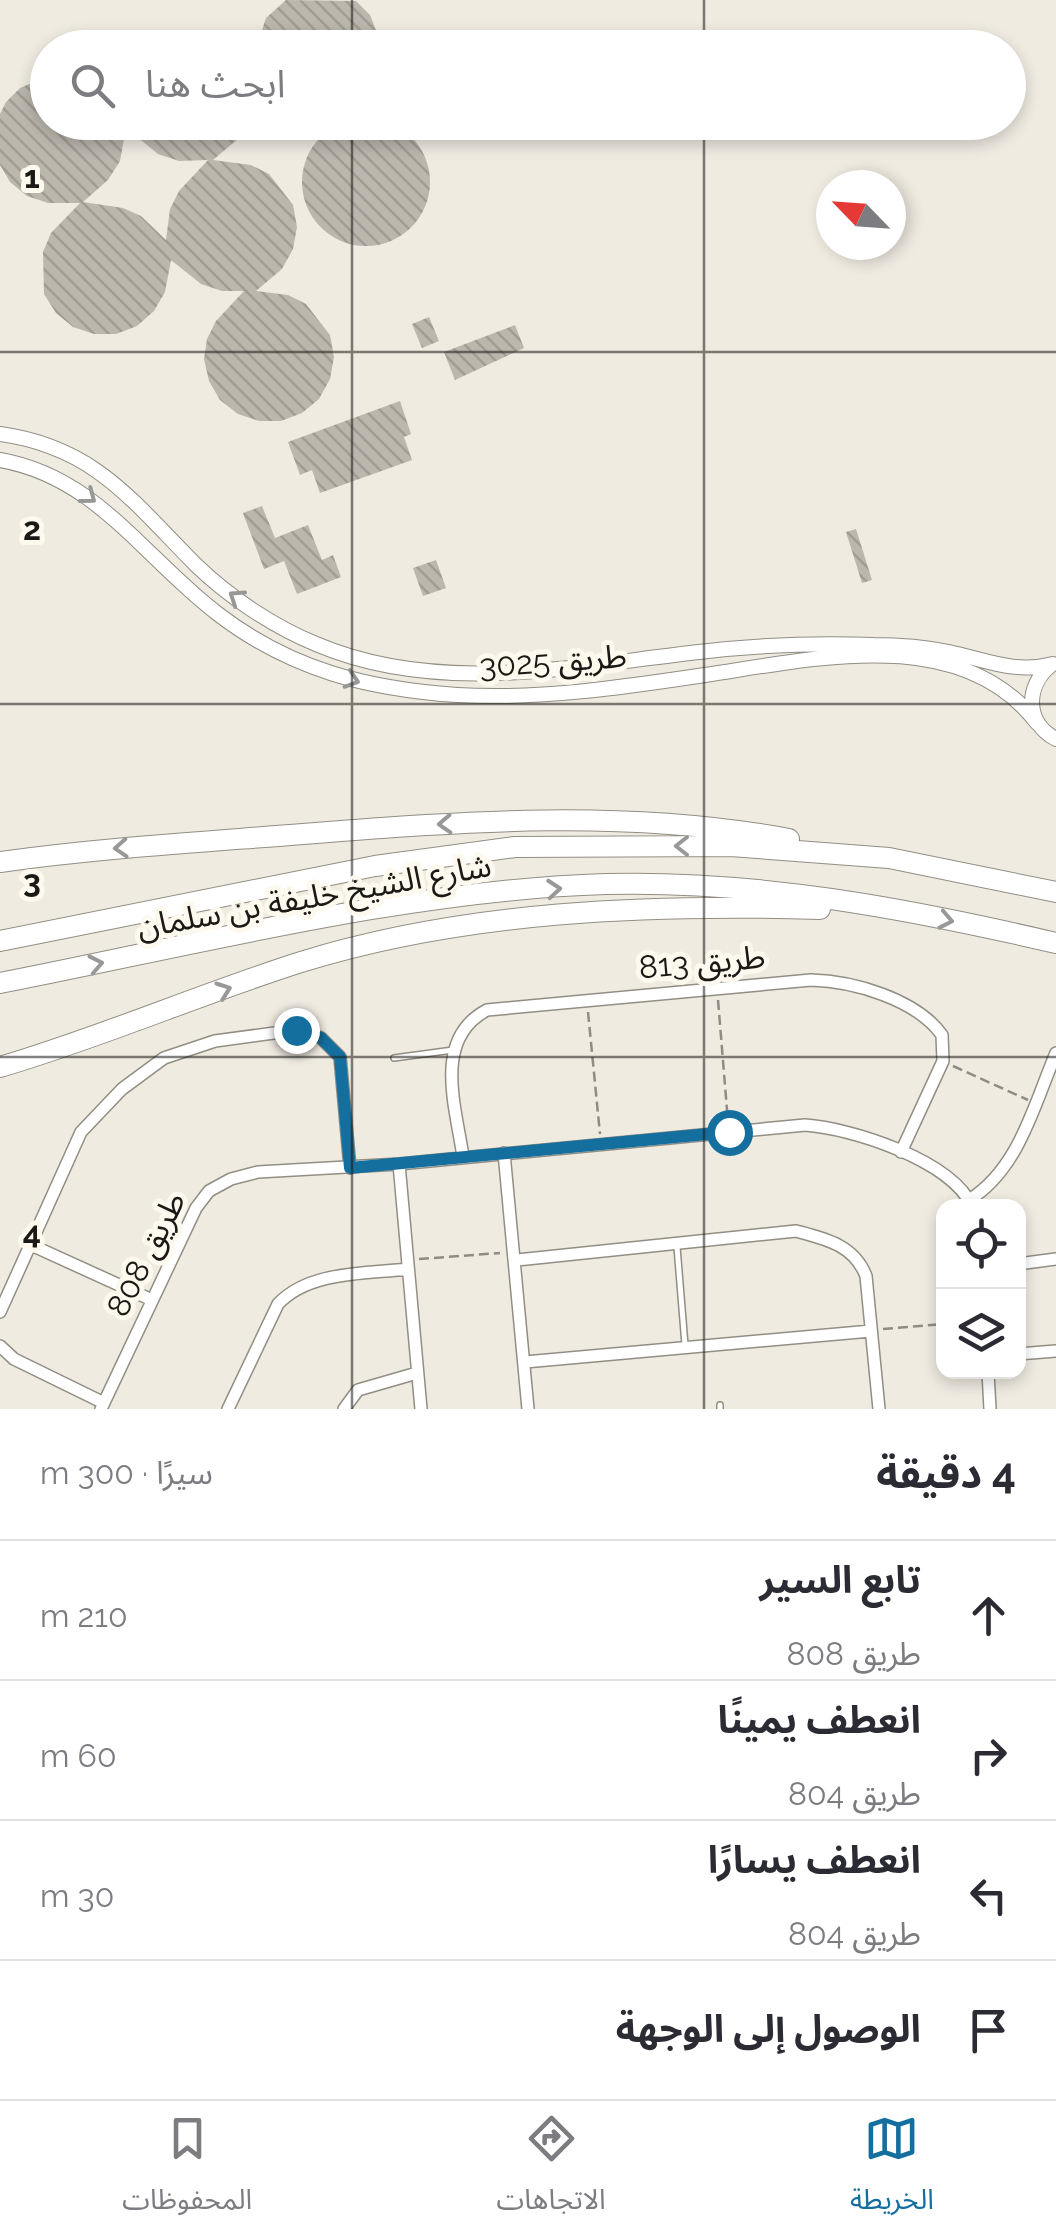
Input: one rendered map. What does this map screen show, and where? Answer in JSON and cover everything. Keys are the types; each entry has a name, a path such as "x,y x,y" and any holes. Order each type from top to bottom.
{"highway":[{"path":"0,862 409,826 594,817 732,829 890,858"},
{"name":"شارع الشيخ خليفة بن سلمان","path":"0,941 375,866 514,847 731,846 890,858 1056,892"},
{"name":"شارع الشيخ خليفة بن سلمان","path":"0,983 433,900 606,884 768,890 1056,943"},
{"path":"0,1067 304,961 460,927 581,913 736,907 904,912"}],"street":[{"name":"طريق 3025","path":"0,431 80,458 133,496 222,586 317,644 408,669 502,674 828,643 912,646 1018,669 1054,663"},
{"name":"طريق 3025","path":"0,460 69,482 119,520 219,616 273,648 385,690 503,698 679,678 802,658 906,657 948,664 1005,687 1056,739"},
{"path":"742,649 743,668"},
{"path":"676,655 679,678"},
{"path":"1038,723 1031,697 1042,672 1054,663"},
{"path":"502,674 503,698"},
{"name":"طريق 813","path":"453,1050 465,1026 487,1010 811,980 865,989 934,1024 942,1035 942,1061"},
{"path":"0,1312 81,1132 122,1089 164,1058 214,1041 296,1030 321,1038 340,1057 350,1168"},
{"path":"453,1050 463,1156"},
{"path":"975,1199 993,1185 1010,1160 1056,1052"},
{"path":"901,1152 942,1061"},
{"name":"طريق 808","path":"103,1406 196,1208 210,1190 258,1172 399,1164 818,1126 858,1134 901,1152 931,1168 966,1199"},
{"path":"504,1153 528,1409"},
{"path":"399,1164 421,1409"},
{"path":"516,1256 796,1231 827,1239 860,1260 866,1276 879,1409"},
{"path":"30,1244 152,1300"},
{"path":"1026,1263 1056,1259"},
{"path":"228,1409 278,1304 290,1291 314,1280 408,1264"},
{"path":"525,1362 871,1330"},
{"path":"0,1346 14,1358 103,1406"},
{"path":"1026,1353 1056,1351"},
{"path":"344,1409 358,1390 418,1373"},
{"path":"988,1379 990,1409"}],"lane":[{"path":"394,1058 453,1050"},
{"path":"677,1244 685,1348"}],"path":[{"path":"717,989 729,1132"},
{"path":"587,1001 601,1144"},
{"path":"942,1061 1034,1103"},
{"path":"408,1264 516,1256"},
{"path":"871,1330 936,1325"}],"building":[{"path":"286,0 356,1 370,15 376,30 262,30 266,18"},
{"path":"30,84 30,140 124,140 120,161 108,180 83,202 123,208 141,216 166,240 170,209 179,191 208,160 179,161 158,154 141,140 237,140 213,160 251,165 269,174 293,205 297,227 293,249 282,269 256,291 288,295 306,304 330,335 334,357 330,379 319,399 302,413 281,421 259,421 238,414 220,400 209,381 204,359 207,339 216,321 244,291 222,291 201,284 171,260 165,292 154,311 137,326 116,334 94,334 73,327 56,313 44,294 43,252 51,233 80,203 48,203 27,196 10,182 0,165 0,114 20,88"},
{"path":"319,140 413,140 428,170 425,206 411,227 390,241 366,246 342,241 321,227 307,206 302,182 307,158"},
{"path":"429,317 439,341 422,348 412,324"},
{"path":"515,325 524,348 455,380 444,352"},
{"path":"400,401 411,434 404,437 412,460 320,493 312,470 300,475 288,442"},
{"path":"262,506 275,538 308,525 322,560 333,555 341,577 297,594 284,561 264,569 243,513"},
{"path":"856,529 872,580 862,583 846,532"},
{"path":"436,560 446,588 423,596 413,568"}],"route":[{"path":"296,1030 321,1038 340,1057 350,1168 729,1132"}]}
